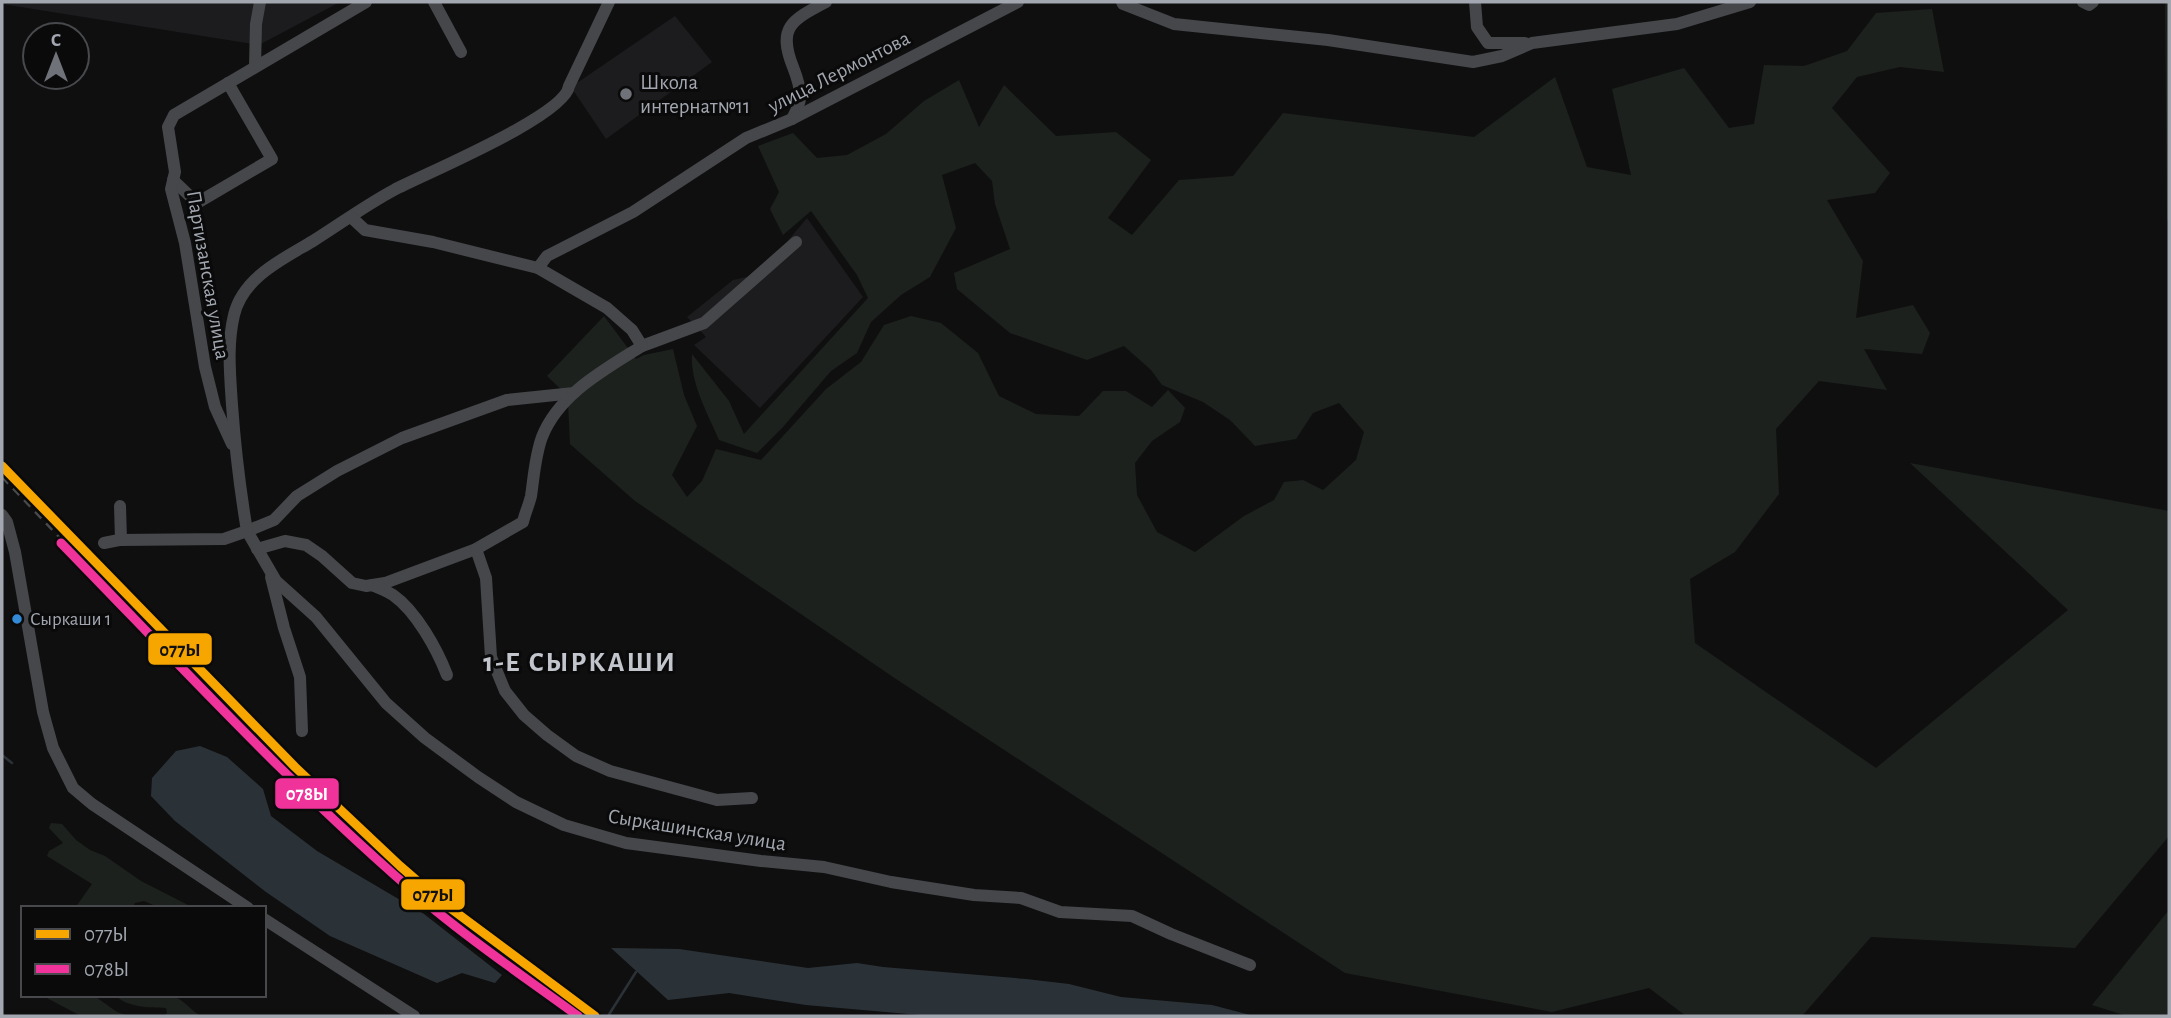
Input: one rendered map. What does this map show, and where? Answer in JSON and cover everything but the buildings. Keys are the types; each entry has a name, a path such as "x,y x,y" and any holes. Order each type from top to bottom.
{"street":[{"path":"255,67 256,24 260,2"},
{"name":"Партизанская улица","path":"236,453 215,407 205,367 185,243 171,189 175,172 168,127 174,115 366,2"},
{"path":"434,2 461,52"},
{"path":"247,531 236,453 229,361 234,314 247,286 272,266 394,190 454,163 548,111 568,93 609,2"},
{"path":"792,119 800,100 799,81 786,47 788,29 801,15 826,2"},
{"name":"улица Лермонтова","path":"538,268 547,256 633,212 746,138 792,119 1018,2"},
{"path":"1122,2 1174,24 1328,40 1473,62 1502,56 1532,43"},
{"path":"1475,2 1477,27 1488,43 1532,43 1677,24 1750,2"},
{"path":"2082,2 2088,5 2093,2"},
{"path":"173,180 197,203 272,159 228,83"},
{"path":"351,217 365,230 433,242 538,268 607,308 632,330 642,346"},
{"path":"257,549 285,541 306,545 352,583 366,586 385,583 476,549 523,522 543,435 557,410 574,393 642,346 704,323 796,242"},
{"path":"104,543 121,540 224,539 274,520 297,496 337,471 402,438 507,400 574,393"},
{"path":"120,506 121,540"},
{"path":"2,514 7,522 15,552 43,712 53,748 73,788 92,804 245,906"},
{"name":"Сыркашинская улица","path":"247,531 276,581 316,617 386,703 425,738 478,778 516,802 564,825 626,842 824,867 974,895 1021,898 1060,912 1132,916 1250,965"},
{"path":"476,549 485,578 491,657 505,691 524,715 576,757 610,771 717,800 752,798"},
{"path":"270,570 284,628 300,677 302,731"},
{"path":"372,585 393,595 406,607 436,646 447,675"},
{"path":"266,920 414,1016"}],"shaded area":[{"path":"2,2 340,2 259,45"},
{"path":"2165,2 2169,2 2169,226 2167,218"},
{"path":"1932,9 1944,72 1900,67 1857,77 1832,108 1890,173 1875,193 1827,200 1863,261 1856,318 1913,305 1930,333 1922,354 1864,349 1887,390 1819,381 1776,429 1779,494 1735,552 1690,579 1695,643 1876,768 2068,610 1910,463 2169,511 2169,836 2075,948 1871,937 1802,1016 1686,1016 1649,988 1552,1012 1345,973 896,679 635,501 570,444 568,403 572,400 547,376 604,316 636,359 673,349 684,395 697,426 672,475 687,497 702,481 716,449 761,460 826,389 861,362 884,325 911,316 941,323 978,353 999,396 1036,414 1079,416 1103,391 1126,391 1152,407 1168,390 1185,408 1180,422 1152,441 1135,463 1137,495 1157,532 1195,552 1244,516 1274,500 1284,482 1303,480 1323,490 1356,460 1364,432 1339,403 1313,413 1296,439 1255,446 1230,420 1203,402 1162,385 1151,370 1124,346 1087,360 1010,333 957,289 954,273 1010,249 995,204 992,181 975,163 942,175 956,228 930,277 901,295 871,322 857,353 831,371 757,453 719,440 697,387 692,354 729,401 744,434 868,298 857,275 811,211 783,235 770,209 779,192 758,146 793,133 817,158 847,155 886,134 924,101 959,80 979,127 1004,85 1056,136 1116,132 1151,160 1108,218 1132,235 1179,180 1233,176 1283,113 1474,137 1555,77 1587,167 1631,175 1612,89 1684,68 1729,128 1754,124 1764,65 1804,66 1847,51 1876,13"},
{"path":"675,16 712,62 606,139 571,87"},
{"path":"807,218 863,297 760,408 694,345 706,337 687,317 733,280 760,274"},
{"path":"200,746 227,757 263,789 271,816 317,851 424,914 502,975 495,983 462,973 437,983 330,936 266,892 175,821 151,796 152,778 176,751"},
{"path":"51,823 62,824 76,840 90,850 105,856 141,881 190,906 155,906 144,901 133,906 76,906 92,884 47,856 49,851 63,843 49,828"},
{"path":"2169,910 2169,1016 2127,1016 2092,1005"},
{"path":"611,948 679,949 808,968 857,963 1026,979 1069,984 1121,997 1212,1005 1254,1016 931,1016 806,1005 729,993 668,1000"},
{"path":"45,997 96,997 117,1012 129,1016 81,1016"},
{"path":"118,997 173,997 201,1016 164,1016 167,1013 166,1008 132,1005"}],"waterway":[{"path":"2,755 12,763"},
{"path":"608,1016 636,972"}],"railway":[{"path":"2,477 172,656 412,887 583,1016"}],"transit line":[{"name":"077Ы","path":"2,466 295,767 400,866 438,899 595,1016"},
{"name":"078Ы","path":"61,543 241,728 380,863 465,934 578,1016"}],"place":[{"name":"Школа интернат№11","path":"626,94"},
{"name":"Сыркаши 1","path":"17,619"}],"district":[{"name":"1-Е СЫРКАШИ","path":"580,663"}]}
